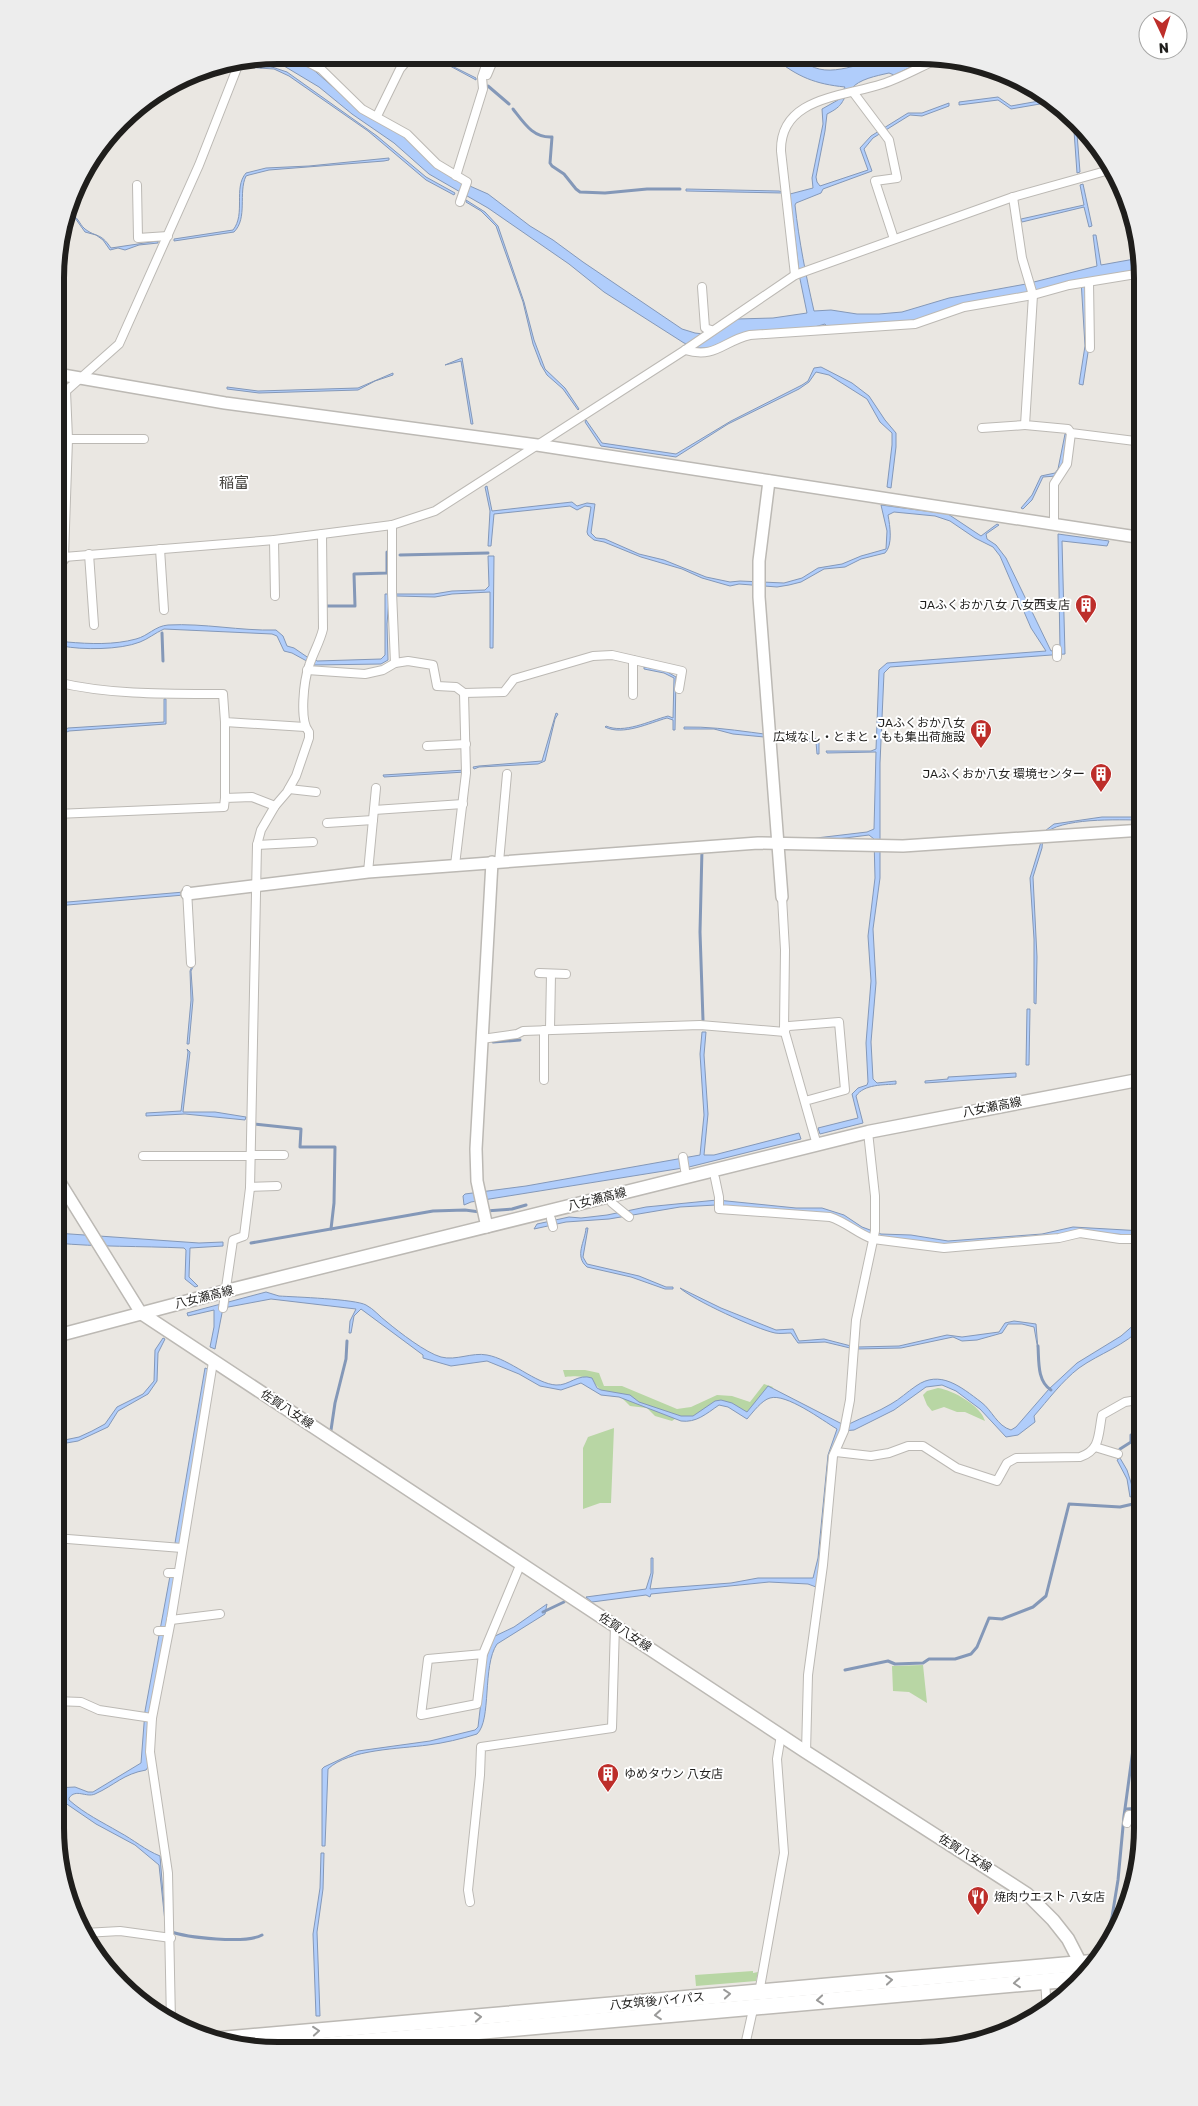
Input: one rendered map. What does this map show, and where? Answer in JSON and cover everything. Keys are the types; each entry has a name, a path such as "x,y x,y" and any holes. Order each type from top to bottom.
{"highway":[{"name":"八女筑後バイパス","path":"237,2038 760,1992 1078,1972"},
{"name":"八女筑後バイパス","path":"358,2042 1045,1980 1078,1973"}],"main road":[{"name":"八女瀬高線","path":"64,1334 141,1313 225,1300 486,1222 868,1132 1134,1081"},
{"name":"佐賀八女線","path":"141,1313 806,1752 1027,1894 1053,1920 1068,1939 1081,1968"}],"street":[{"path":"311,64 320,69 362,109 407,134 437,164 467,182 461,198"},
{"path":"377,116 404,64"},
{"path":"482,80 486,78 491,64"},
{"path":"795,275 785,192 781,138 786,126 800,110 814,102 884,84 927,64"},
{"path":"64,499 68,440 66,391 119,344 168,236 237,68"},
{"path":"456,176 484,90 482,80 485,68"},
{"path":"853,92 889,140 897,178 875,181 894,239"},
{"path":"64,557 274,540 322,534 392,525 435,511 685,350 795,275 1013,197 1106,171"},
{"path":"137,185 138,238 168,236"},
{"path":"1013,197 1022,258 1033,295 1025,425"},
{"path":"685,350 695,353 708,353 735,338 750,335 915,324 964,307 1033,295 1069,285 1134,274"},
{"path":"1089,282 1090,348"},
{"path":"702,287 705,328 710,332"},
{"path":"64,375 225,403 537,445 1134,537"},
{"path":"982,428 1025,425 1059,427 1068,429 1071,433 1134,441"},
{"path":"1054,524 1054,484 1067,464 1071,433"},
{"path":"68,440 144,439"},
{"path":"769,481 763,516 758,591 768,742 782,897 785,950 784,1030 817,1145"},
{"path":"392,525 392,596 395,663"},
{"path":"225,1300 234,1240 244,1236 250,1187 257,845 261,830 296,776 309,738 309,732 305,727 304,696 309,665 321,640 323,629 322,534"},
{"path":"274,540 275,596"},
{"path":"160,549 164,610"},
{"path":"89,554 94,625"},
{"path":"309,665 365,674 383,670 395,663 408,661 433,665 437,686 456,687 464,693 504,692 514,679 593,656 612,655 633,664 682,671 679,689"},
{"path":"633,664 633,695"},
{"path":"64,684 82,688 164,694 222,694 225,722 224,807 64,814"},
{"path":"455,865 466,773 464,693"},
{"path":"225,722 305,727"},
{"path":"427,746 466,744"},
{"path":"486,1222 479,1189 476,1149 482,1039 496,862 507,774"},
{"path":"368,872 376,788"},
{"path":"289,789 316,792"},
{"path":"225,798 252,797 275,806"},
{"path":"374,810 463,804"},
{"path":"327,823 373,820"},
{"path":"191,963 187,892 256,886 368,872 777,843 883,846 1134,831"},
{"path":"257,845 313,842"},
{"path":"539,973 566,974"},
{"path":"544,1080 550,974"},
{"path":"482,1039 517,1034 523,1031 700,1025 784,1030 789,1026 839,1022 844,1090 805,1101"},
{"path":"806,1752 808,1675 823,1565 833,1456 845,1428 854,1363 856,1320 874,1236 875,1196 868,1132"},
{"path":"143,1156 284,1155"},
{"path":"683,1157 685,1170"},
{"path":"715,1178 719,1209 830,1217 841,1220 866,1236 944,1248 1060,1238 1080,1233 1120,1239 1134,1239"},
{"path":"250,1187 277,1186"},
{"path":"64,1189 141,1313"},
{"path":"612,1203 626,1215"},
{"path":"551,1219 553,1228"},
{"path":"171,2014 171,1938 168,1873 150,1752 152,1718 214,1362"},
{"path":"836,1452 871,1456 889,1453 908,1446 923,1446 957,1468 997,1481 1008,1463 1016,1458 1080,1457 1089,1454 1095,1447 1102,1415 1125,1402 1134,1400"},
{"path":"1095,1447 1118,1454"},
{"path":"186,1465 195,1466"},
{"path":"183,1480 192,1481"},
{"path":"64,1539 182,1548"},
{"path":"483,1654 428,1659 421,1715 477,1704 483,1654 521,1563"},
{"path":"168,1573 178,1573"},
{"path":"170,1620 220,1614"},
{"path":"470,1902 468,1890 480,1775 481,1747 612,1728 615,1625"},
{"path":"158,1631 168,1631"},
{"path":"64,1701 81,1702 99,1710 152,1718"},
{"path":"745,2042 754,2006 760,1992 784,1853 777,1759 781,1735"},
{"path":"1127,1823 1130,1815 1134,1815"},
{"path":"91,1933 120,1931 171,1938"},
{"path":"1045,1980 1046,2001"}],"green space":[{"path":"563,1370 585,1370 599,1373 604,1386 622,1386 677,1409 691,1407 717,1395 732,1396 750,1402 764,1384 773,1387 753,1411 742,1414 732,1404 717,1402 700,1417 676,1418 672,1421 655,1416 647,1408 630,1406 621,1397 603,1393 587,1378 578,1376 565,1377"},
{"path":"938,1388 951,1392 972,1404 985,1421 965,1412 957,1412 944,1407 932,1411 923,1395 927,1391"},
{"path":"614,1428 611,1503 600,1503 583,1509 583,1448 588,1437"},
{"path":"923,1665 927,1703 909,1692 893,1691 892,1666"},
{"path":"753,1971 753,1973 758,1972 756,1981 696,1986 695,1975"}],"water":[{"path":"281,64 308,65 358,109 402,134 463,183 488,194 530,226 682,329 695,333 712,335 737,319 773,318 807,313 800,279 791,206 782,193 686,191 686,189 779,191 790,194 813,188 812,178 823,124 822,109 838,100 845,87 816,82 799,75 782,64 809,64 820,69 830,70 862,64 917,64 894,75 889,73 868,78 858,83 851,89 840,106 827,114 816,177 820,186 868,170 860,148 871,136 908,113 922,113 949,103 949,106 922,116 910,115 873,138 864,149 872,171 823,189 821,193 796,203 801,245 814,311 831,310 857,314 902,312 949,298 1026,284 1097,266 1093,235 1096,235 1101,265 1133,259 1134,271 1085,279 1089,346 1083,385 1079,384 1085,346 1081,280 915,320 828,328 825,324 811,328 744,333 709,348 698,348 684,343 604,292 569,264 488,208 429,174 394,143 352,114 319,87"},
{"path":"431,64 448,64 476,78 476,80 450,66"},
{"path":"269,66 287,72 377,136 426,177 455,193 454,195 426,180 368,131 289,76 274,69 244,67"},
{"path":"998,97 1011,106 1039,101 1040,104 1011,109 998,100 959,105 959,102"},
{"path":"1074,128 1077,132 1080,172 1077,173"},
{"path":"389,158 389,160 384,161 269,170 246,176 241,220 234,232 174,241 174,239 233,230 239,216 240,186 246,173 266,168"},
{"path":"1083,184 1092,226 1089,227 1084,207 1022,222 1021,219 1084,205 1080,185"},
{"path":"466,200 485,212 498,226 524,302 534,340 545,369 565,388 578,410 563,389 547,375 541,365 533,344 523,302 496,226 481,211 466,202"},
{"path":"73,216 85,229 101,237 111,248 158,241 158,243 139,245 125,250 118,248 110,250 103,240 96,235 85,232"},
{"path":"462,358 473,424 471,424 461,361 445,365"},
{"path":"821,367 852,383 869,396 896,433 891,488 887,487 892,433 880,422 867,399 829,375 816,372 809,382 799,389 728,424 676,457 601,446 585,422 586,420 602,443 676,454 731,421 802,385 808,381 814,368"},
{"path":"393,373 393,375 375,381 358,390 259,393 227,389 227,387 258,391 358,388"},
{"path":"1065,434 1067,434 1063,462 1056,476 1043,477 1032,500 1023,509 1021,508 1032,495 1041,476 1055,473 1058,469"},
{"path":"487,486 492,511 572,502 577,506 587,503 595,504 591,533 596,538 605,539 639,554 664,560 706,577 730,582 784,583 802,578 818,568 842,564 886,549 887,531 881,505 948,514 981,536 997,524 999,525 986,534 987,539 996,545 1006,558 1051,651 1060,648 1058,534 1109,541 1107,546 1062,541 1065,654 890,667 884,673 880,763 880,878 873,929 876,983 871,1042 873,1079 877,1083 896,1081 896,1084 869,1087 856,1096 863,1123 820,1134 818,1128 858,1118 852,1094 858,1088 867,1085 868,1082 866,1043 871,981 868,936 875,878 874,839 869,835 829,840 808,839 867,832 874,829 876,752 827,753 826,751 871,751 876,749 879,670 887,663 1046,651 1031,628 1000,556 993,547 975,538 950,521 935,516 894,512 888,515 890,540 888,550 885,553 861,559 845,567 824,569 801,582 789,585 777,587 739,584 730,586 594,540 587,532 591,507 585,506 577,510 570,506 494,514 491,546 488,546 490,511 485,487"},
{"path":"488,556 494,556 493,648 490,648 490,592 435,597 396,596 389,600 387,624 388,660 381,664 314,665 292,653 284,651 277,636 272,634 164,629 140,642 122,647 90,649 64,646 64,637 67,642 111,643 140,638 163,626 195,625 276,630 283,636 287,646 294,648 313,661 315,659 317,661 381,659 385,655 385,594 434,594 452,591 485,590 489,586"},
{"path":"644,667 664,670 676,677 675,730 673,730 673,720 667,718 628,729 620,730 605,727 629,728 668,716 673,718 674,678 664,673 644,669"},
{"path":"164,699 166,699 166,724 69,731 64,734 64,730 68,728 164,722"},
{"path":"556,713 558,714 555,719 545,761 538,764 479,767 474,769 473,767 479,766 542,761"},
{"path":"684,727 718,728 785,737 819,739 819,754 817,754 816,742 733,734 714,729 684,729"},
{"path":"465,770 465,772 384,777 383,775"},
{"path":"1102,817 1134,817 1134,820 1076,822 1051,829 1043,835 1042,848 1033,877 1037,957 1036,1004 1034,1003 1034,939 1030,878 1041,842 1041,834 1054,824"},
{"path":"184,892 184,895 64,905 64,902"},
{"path":"191,893 195,963 191,971 193,1000 189,1044 187,1044 191,1000 190,971 193,964"},
{"path":"1027,1009 1030,1009 1029,1065 1026,1065"},
{"path":"702,1032 706,1032 704,1055 708,1114 704,1155 714,1155 799,1133 801,1139 689,1167 471,1202 464,1205 463,1196 465,1194 526,1186 700,1155 704,1115 700,1054"},
{"path":"187,1049 190,1052 183,1112 215,1112 246,1117 245,1120 185,1114 146,1116 146,1113 181,1111"},
{"path":"1016,1073 1016,1077 925,1083 925,1081 948,1079 948,1077"},
{"path":"717,1200 796,1208 822,1208 844,1215 862,1227 881,1234 911,1235 948,1241 1042,1234 1073,1227 1134,1230 1134,1235 1084,1232 943,1246 878,1238 830,1214 716,1205 680,1207 609,1219 566,1222 534,1229 537,1224 569,1217 581,1218 607,1215 646,1207"},
{"path":"586,1228 588,1228 583,1257 587,1264 639,1276 666,1287 673,1287 673,1289 665,1289 631,1277 587,1267 581,1258"},
{"path":"64,1234 199,1243 223,1242 223,1246 190,1248 189,1277 198,1286 195,1287 185,1279 186,1250 184,1248 64,1244"},
{"path":"680,1288 721,1308 776,1330 793,1329 799,1341 824,1339 851,1346 850,1348 825,1342 798,1343 791,1333 775,1333 754,1326 725,1314"},
{"path":"266,1292 279,1296 360,1303 372,1309 413,1342 435,1355 447,1358 481,1354 496,1357 548,1384 561,1385 582,1377 592,1378 597,1388 601,1390 630,1395 639,1402 681,1416 693,1416 715,1401 721,1400 732,1403 747,1412 768,1386 842,1424 849,1424 881,1410 925,1381 933,1379 942,1380 950,1382 966,1391 985,1405 1002,1425 1011,1430 1016,1427 1049,1389 1077,1363 1121,1336 1134,1325 1134,1334 1073,1373 1034,1416 1035,1422 1018,1435 1006,1437 980,1409 956,1391 942,1385 926,1387 894,1410 854,1430 842,1431 833,1447 823,1544 816,1587 808,1584 769,1582 651,1594 650,1597 646,1595 592,1602 586,1597 646,1589 651,1573 651,1558 653,1558 653,1573 650,1589 731,1583 758,1578 813,1578 818,1558 828,1455 837,1429 804,1408 785,1399 770,1398 764,1401 747,1419 728,1407 719,1405 696,1419 681,1421 619,1397 601,1395 581,1383 561,1390 540,1386 519,1374 487,1361 451,1366 423,1358 423,1355 361,1309 354,1316 351,1333 349,1333 350,1321 356,1309 271,1299 223,1308 215,1349 210,1347 214,1327 214,1310 188,1316 187,1313"},
{"path":"1014,1321 1036,1324 1038,1350 1034,1327 1022,1324 1008,1324 1002,1333 977,1340 962,1341 953,1337 901,1348 857,1349 857,1347 899,1346 947,1335 962,1337 999,1332 1005,1323"},
{"path":"163,1338 165,1339 158,1353 157,1381 148,1394 118,1411 108,1427 78,1441 64,1443 64,1440 79,1437 105,1424 117,1407 143,1394 154,1381 155,1350"},
{"path":"205,1368 210,1370 180,1544 175,1543"},
{"path":"1120,1458 1127,1470 1134,1495 1130,1497 1127,1479 1117,1460"},
{"path":"170,1576 175,1576 147,1734 148,1767 146,1770 125,1777 95,1794 78,1793 69,1798 87,1814 160,1856 166,1931 159,1865 135,1845 96,1824 64,1802 64,1788 75,1787 93,1792 141,1763 145,1711"},
{"path":"547,1604 545,1614 497,1644 492,1654 490,1665 482,1727 477,1734 440,1743 375,1751 348,1757 328,1769 325,1846 322,1846 322,1769 358,1751 430,1741 475,1730 478,1727 486,1659 493,1637 514,1627"},
{"path":"321,1853 324,1853 323,1889 317,1932 320,2016 316,2016 313,1934 320,1888"}],"waterway":[{"path":"488,86 509,104"},
{"path":"513,109 534,132 545,137 552,137 550,163 564,174 580,192 605,193 647,189 680,189"},
{"path":"325,606 355,606 354,574 387,573 387,552"},
{"path":"400,555 488,553"},
{"path":"162,633 163,661"},
{"path":"702,849 700,932 703,1020"},
{"path":"493,1042 520,1040"},
{"path":"254,1124 301,1129 300,1147 335,1147 334,1203 331,1229"},
{"path":"486,1211 512,1209 526,1205"},
{"path":"251,1243 433,1211 465,1210 480,1212"},
{"path":"331,1430 335,1403 346,1359 347,1341"},
{"path":"1038,1346 1041,1376 1046,1386 1051,1390"},
{"path":"1120,1449 1131,1442 1131,1435 1134,1434"},
{"path":"845,1670 888,1661 895,1664 923,1663 929,1659 955,1659 971,1654 977,1647 989,1618 1002,1619 1033,1607 1046,1596 1069,1504 1120,1507 1133,1504 1134,1507"},
{"path":"543,1612 564,1602"},
{"path":"1108,1931 1118,1880 1134,1742"},
{"path":"1126,1809 1134,1809"},
{"path":"169,1931 189,1936 230,1940 254,1938 262,1935"}],"place":[{"name":"JAふくおか八女 八女西支店","path":"1086,624"},
{"name":"JAふくおか八女 広域なし・とまと・もも集出荷施設","path":"981,749"},
{"name":"JAふくおか八女 環境センター","path":"1101,793"},
{"name":"ゆめタウン 八女店","path":"608,1793"},
{"name":"焼肉ウエスト 八女店","path":"978,1916"}],"district":[{"name":"稲富","path":"234,483"}]}
